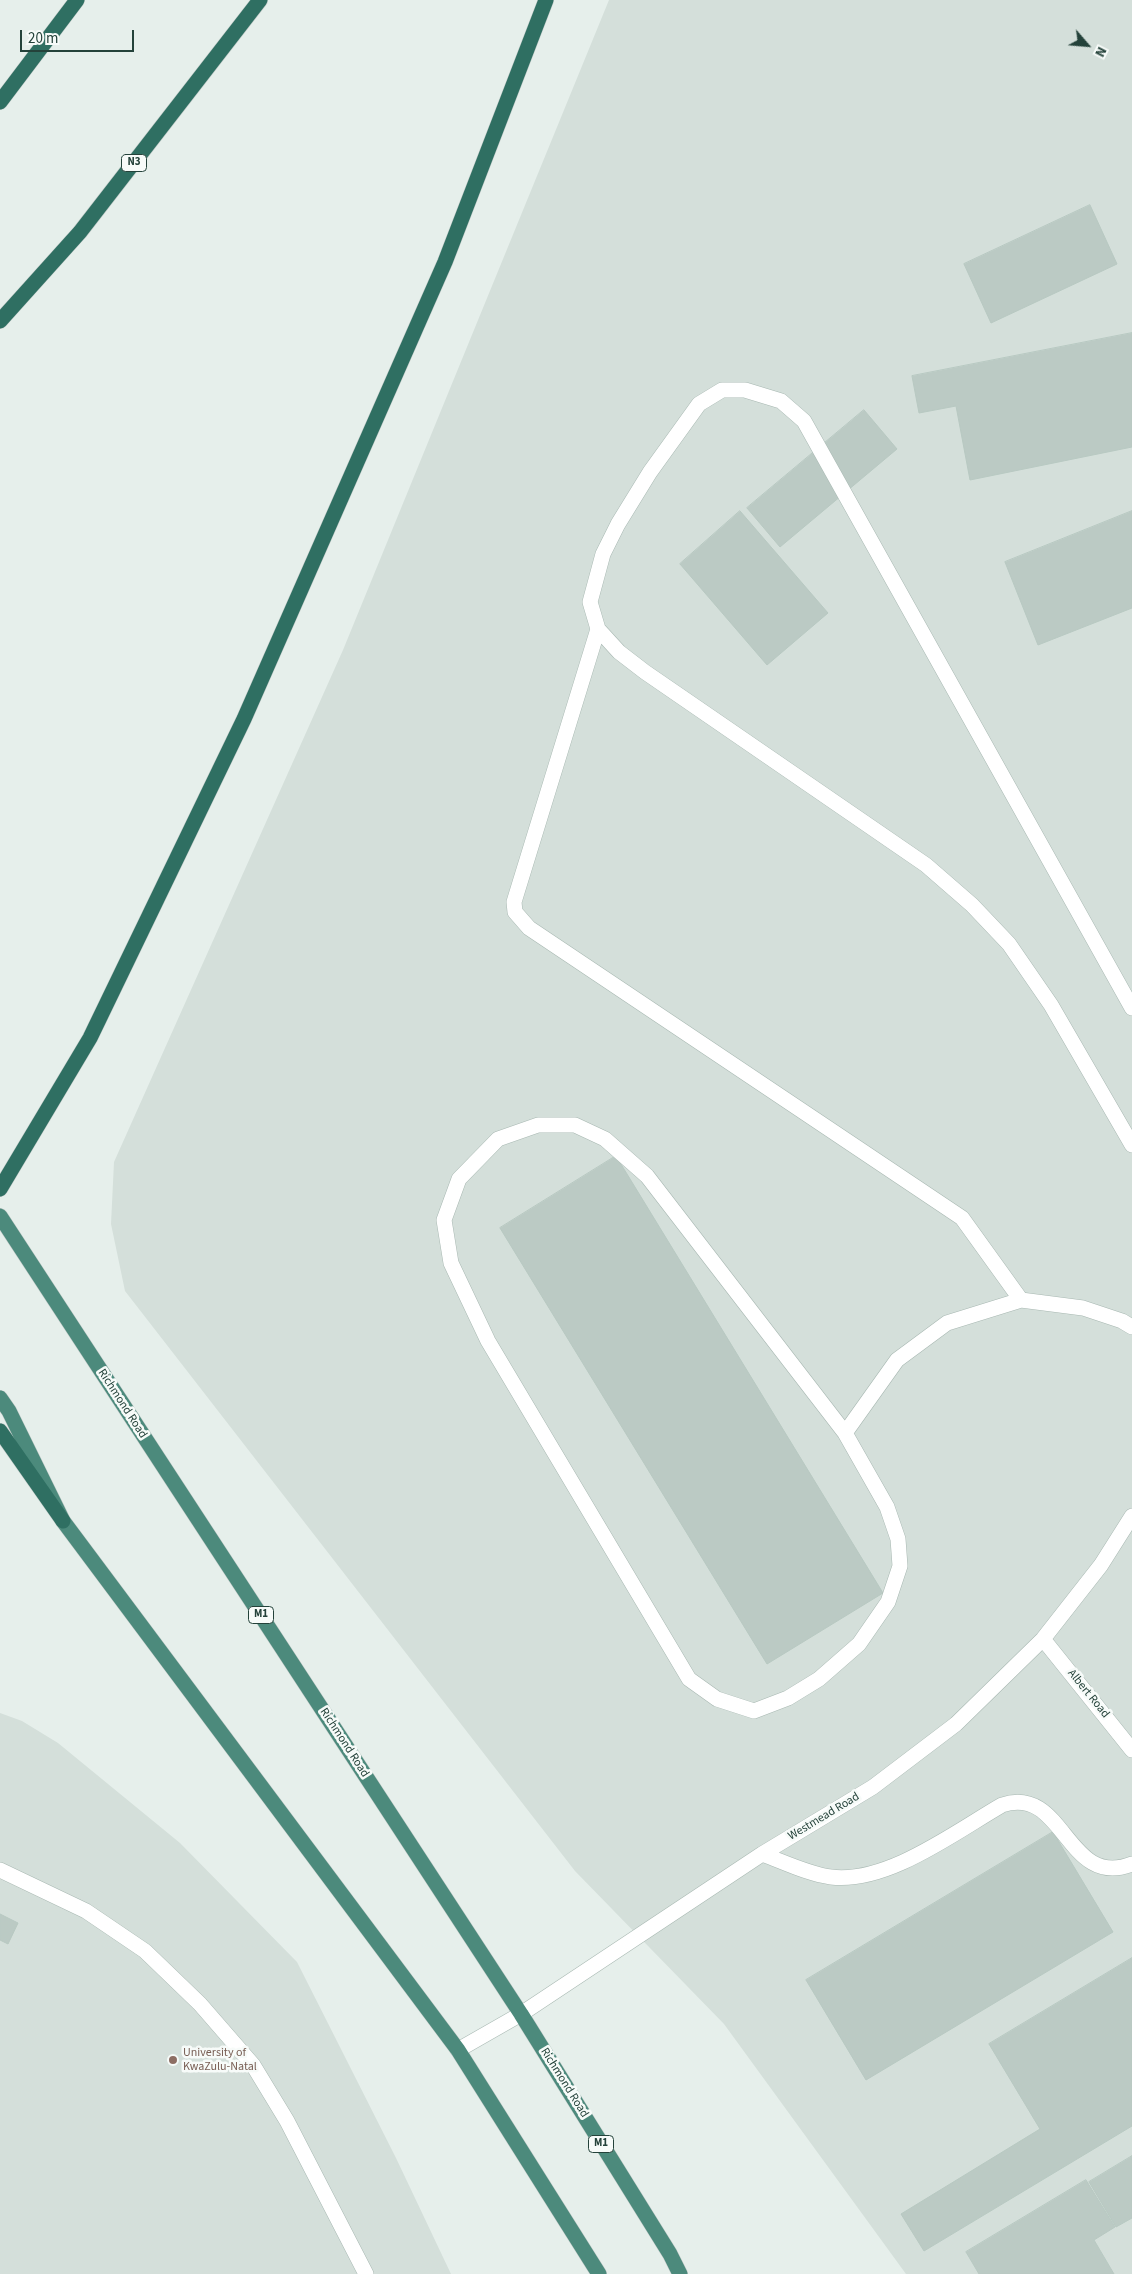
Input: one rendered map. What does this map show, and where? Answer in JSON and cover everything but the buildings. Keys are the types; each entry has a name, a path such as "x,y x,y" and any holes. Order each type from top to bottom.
{"highway":[{"path":"0,102 77,0"},
{"name":"N3","path":"0,320 80,232 260,0"},
{"path":"0,1189 90,1038 244,719 445,262 546,0"},
{"name":"Richmond Road","path":"0,1216 521,2014 670,2254 680,2274"},
{"path":"0,1398 9,1411 63,1521"},
{"path":"0,1431 63,1521 458,2050 599,2274"}],"lane":[{"path":"1132,1008 804,422 781,401 745,390 722,390 699,404 650,472 603,554 590,602 598,629 620,652 646,672 926,865 972,905 1008,944 1051,1005 1132,1145"},
{"path":"598,629 514,902 518,917 529,928 962,1218 1021,1300"},
{"path":"538,1125 575,1125 605,1139 647,1176 845,1433 887,1507 898,1539 900,1566 888,1602 859,1644 818,1679 788,1698 754,1711 717,1699 689,1678 488,1341 451,1263 444,1220 459,1179 498,1139 538,1125"},
{"path":"845,1433 897,1360 947,1323 1021,1300 1083,1308 1122,1321 1132,1327"},
{"name":"Westmead Road","path":"458,2050 521,2014 762,1854 881,1782 956,1724 1043,1639 1101,1565 1132,1516"},
{"name":"Albert Road","path":"1043,1639 1132,1750"},
{"path":"762,1854 830,1877 850,1878 871,1875 921,1852 1012,1801 1035,1805 1045,1812 1082,1856 1091,1862 1102,1867 1114,1868 1132,1864"},
{"path":"0,1870 86,1910 146,1951 200,2004 253,2065 282,2113 366,2274"}],"shaded area":[{"path":"609,0 1132,0 1132,2274 906,2274 724,2024 575,1871 125,1291 111,1224 114,1162 343,650"},
{"name":"University of KwaZulu-Natal","path":"0,1713 22,1721 58,1743 180,1843 297,1962 396,2158 451,2274 0,2274"}],"place":[{"name":"University of KwaZulu-Natal","path":"173,2060"}]}
